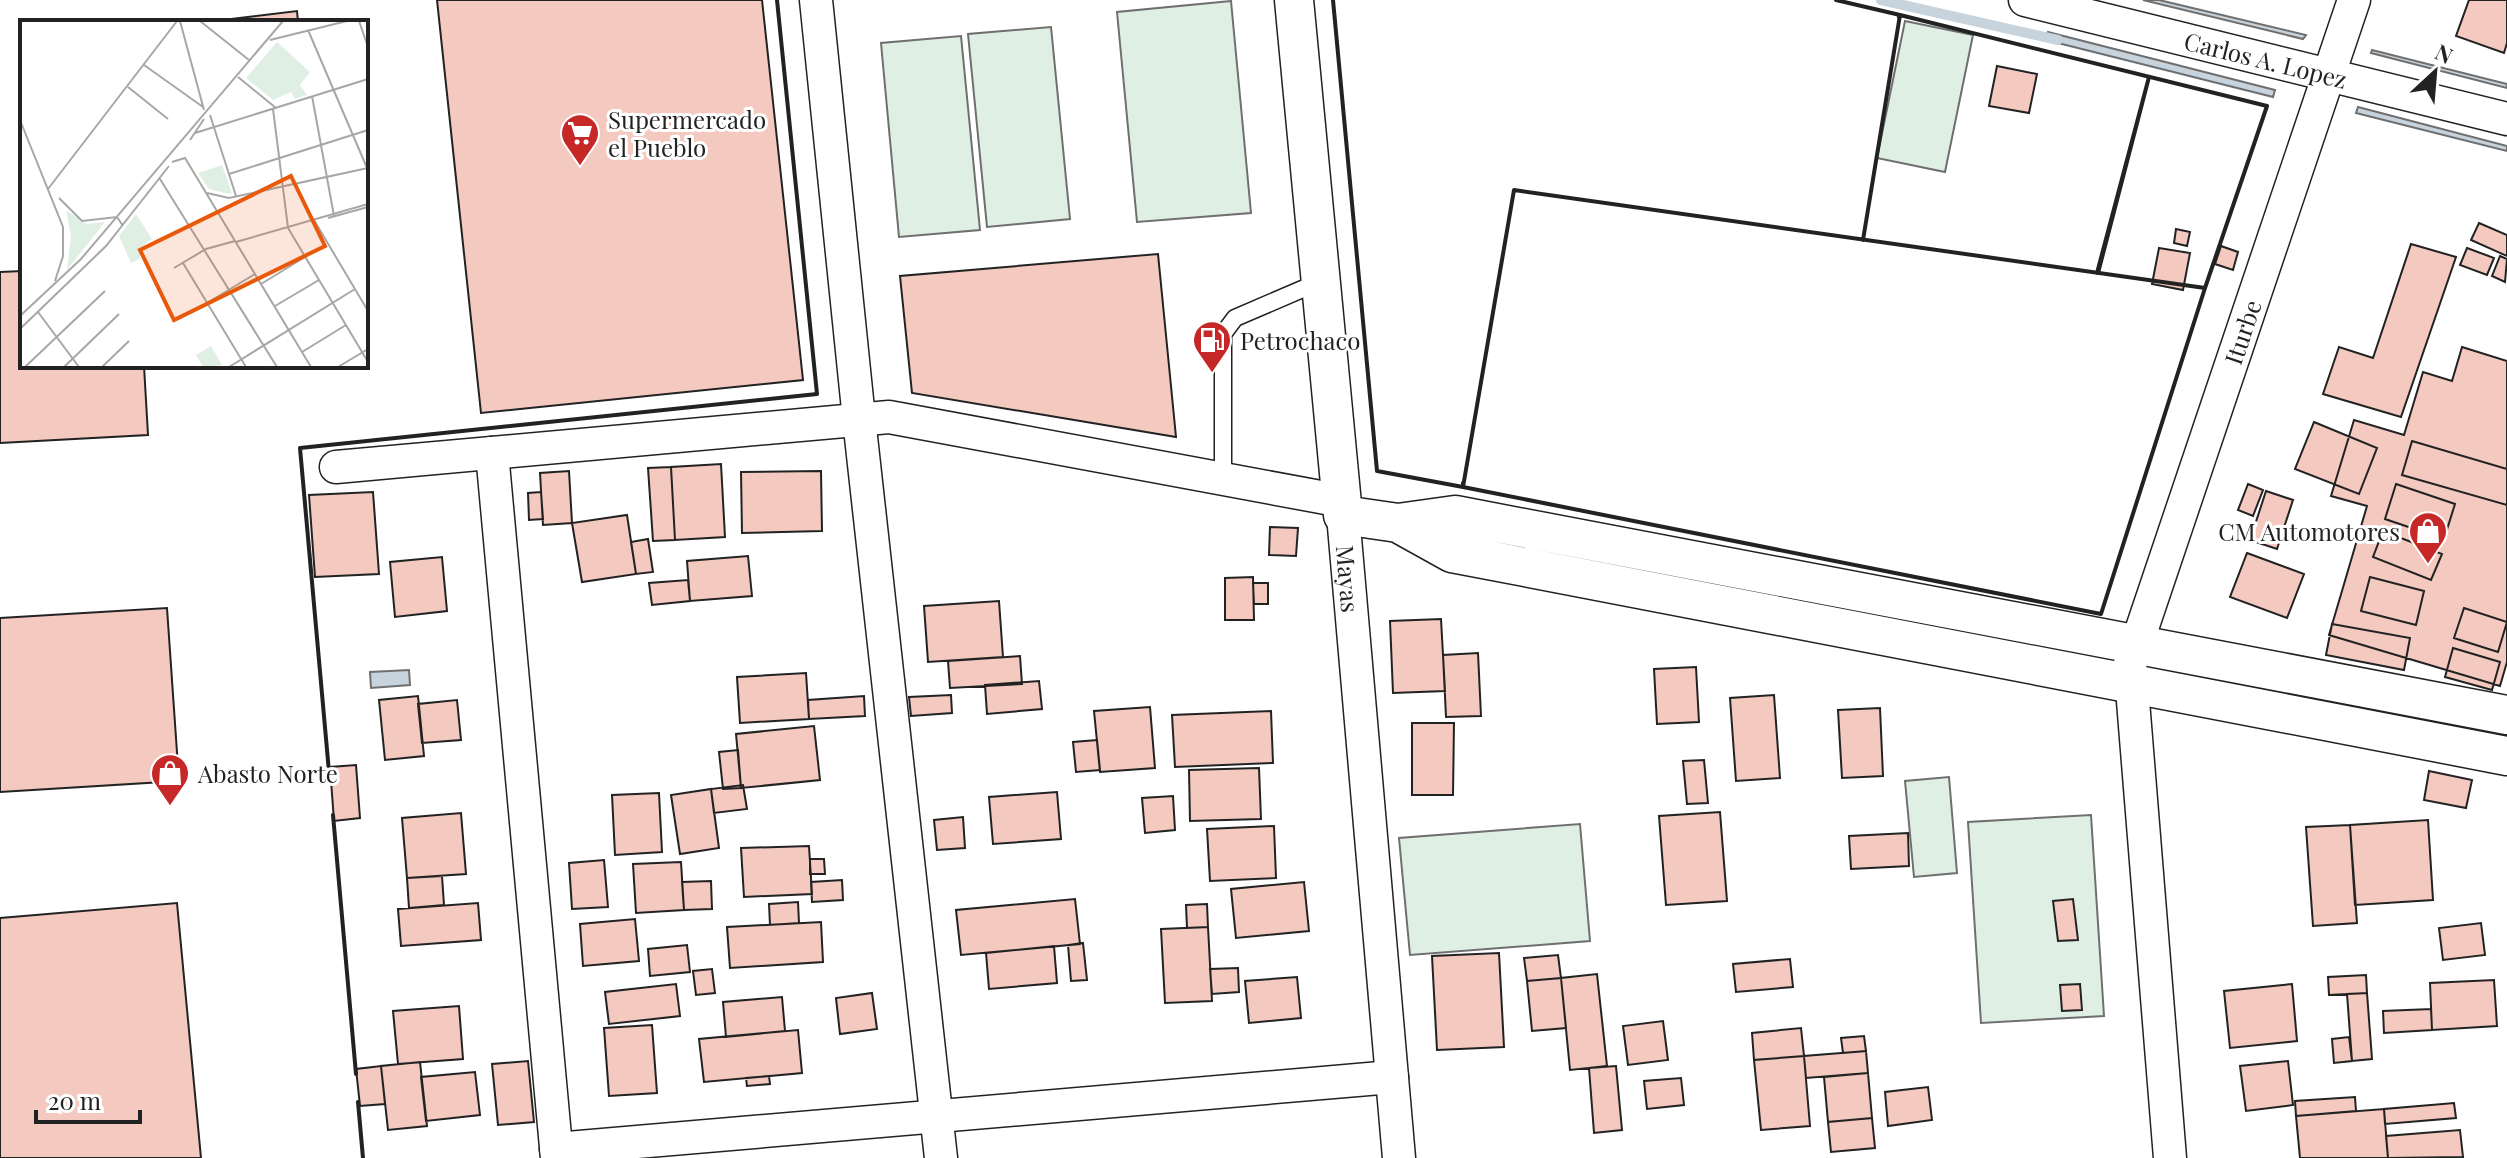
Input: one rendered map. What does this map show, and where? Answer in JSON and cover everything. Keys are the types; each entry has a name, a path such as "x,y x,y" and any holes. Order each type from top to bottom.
{"street":[{"path":"816,0 941,1158"},
{"name":"Mayas","path":"1294,0 1399,1158"},
{"name":"Carlos A. Lopez","path":"2025,0 2507,119"},
{"name":"Iturbe","path":"2132,664 2354,0"},
{"path":"336,467 889,417 1223,479 1398,523 1455,515 2132,664 2507,756"},
{"path":"492,453 557,1154 936,1116 1392,1077"},
{"path":"2132,664 2507,715"},
{"path":"2132,664 2170,1158"}],"lane":[{"path":"1223,479 1223,334 1235,318 1321,281"}],"green space":[{"path":"1231,1 1251,213 1137,222 1117,12"},
{"path":"1905,21 1973,35 1945,172 1877,158"},
{"path":"1051,27 1070,219 987,227 968,34"},
{"path":"961,36 980,230 899,237 881,43"},
{"path":"2193,676 2461,726 2463,731"},
{"path":"1949,777 1957,873 1914,877 1905,781"},
{"path":"2091,815 2104,1016 1981,1023 1968,822"},
{"path":"1580,824 1590,941 1410,955 1399,838"}],"shaded area":[{"path":"2143,0 2159,0 2306,35 2303,39"},
{"path":"2048,32 2275,90 2273,97 2046,40"},
{"path":"2372,50 2507,84 2507,88 2371,53"},
{"path":"2358,107 2507,146 2507,151 2356,113"},
{"path":"409,670 410,685 371,688 370,672"}],"building":[{"path":"437,0 762,0 803,380 481,413"},
{"path":"2469,0 2507,0 2507,43 2504,53 2456,36"},
{"path":"297,11 298,20 223,20"},
{"path":"1997,66 2037,74 2029,113 1989,106"},
{"path":"2479,223 2507,235 2507,256 2471,240"},
{"path":"2176,229 2190,232 2187,246 2174,243"},
{"path":"2411,244 2456,257 2401,417 2323,394 2339,347 2373,358"},
{"path":"2221,246 2238,252 2233,270 2215,264"},
{"path":"2159,248 2190,253 2183,290 2152,284"},
{"path":"2467,248 2494,258 2487,275 2460,265"},
{"path":"1158,254 1176,437 912,393 900,276"},
{"path":"2500,256 2507,259 2505,282 2492,276"},
{"path":"20,271 20,368 144,368 148,435 0,443 0,272"},
{"name":"CM Automotores","path":"2462,347 2507,361 2507,662 2500,686 2329,635 2367,506 2331,496 2354,420 2404,435 2423,372 2452,381"},
{"path":"2314,422 2377,448 2359,494 2295,469"},
{"path":"2412,441 2507,469 2507,505 2402,475"},
{"path":"721,464 725,537 675,540 671,467"},
{"path":"671,467 675,540 653,541 648,468"},
{"path":"569,471 572,523 543,525 540,473"},
{"path":"821,471 822,531 742,533 741,472"},
{"path":"2248,484 2263,490 2253,516 2238,510"},
{"path":"2396,484 2455,504 2444,539 2385,519"},
{"path":"2266,491 2293,500 2277,549 2250,540"},
{"path":"373,492 379,574 315,577 309,495"},
{"path":"541,492 543,519 529,520 528,493"},
{"path":"627,515 636,574 582,582 572,523"},
{"path":"1270,527 1298,528 1296,556 1269,555"},
{"path":"2383,531 2442,554 2431,580 2373,557"},
{"path":"648,539 653,572 636,574 631,542"},
{"path":"2247,553 2304,574 2287,618 2230,597"},
{"path":"748,556 752,596 690,601 687,561"},
{"path":"442,557 447,611 395,617 390,562"},
{"path":"1253,577 1254,620 1225,620 1225,578"},
{"path":"2370,577 2424,591 2416,625 2361,611"},
{"path":"688,580 690,601 652,605 649,583"},
{"path":"1253,583 1268,583 1268,604 1254,604"},
{"path":"999,601 1003,657 928,662 924,606"},
{"path":"167,608 179,781 0,792 0,618"},
{"path":"2464,608 2507,622 2498,652 2454,638"},
{"path":"1441,619 1445,691 1393,693 1390,621"},
{"path":"2332,624 2410,638 2404,670 2326,655"},
{"path":"2453,648 2500,662 2492,690 2445,677"},
{"path":"1478,653 1481,716 1446,717 1443,655"},
{"path":"1020,656 1022,684 950,688 948,661"},
{"path":"1696,667 1699,722 1657,724 1654,669"},
{"path":"806,673 809,719 740,723 737,677"},
{"path":"1039,681 1042,709 987,714 985,685"},
{"path":"951,695 952,713 911,716 909,697"},
{"path":"1774,695 1780,778 1736,781 1730,698"},
{"path":"418,696 424,756 385,760 379,700"},
{"path":"864,696 865,716 809,719 808,700"},
{"path":"457,700 461,740 422,743 418,704"},
{"path":"1150,707 1155,768 1100,772 1094,711"},
{"path":"1880,708 1883,776 1842,778 1838,710"},
{"path":"1271,711 1273,763 1175,767 1172,715"},
{"path":"1412,723 1454,723 1453,795 1412,795"},
{"path":"814,726 820,780 741,788 736,734"},
{"path":"1097,740 1100,770 1076,772 1073,742"},
{"path":"738,750 741,788 723,789 719,752"},
{"path":"1704,760 1708,803 1687,804 1683,761"},
{"path":"356,765 360,818 334,821 330,767"},
{"path":"1259,768 1261,819 1190,821 1189,770"},
{"path":"2429,771 2472,780 2466,808 2424,800"},
{"path":"743,785 747,809 714,813 711,789"},
{"path":"711,789 719,848 680,854 671,795"},
{"path":"1057,792 1061,839 993,844 989,797"},
{"path":"659,793 662,852 615,855 612,795"},
{"path":"1173,796 1175,830 1145,833 1142,798"},
{"path":"1720,812 1727,901 1666,905 1659,816"},
{"path":"461,813 466,874 407,878 402,818"},
{"path":"963,817 965,848 937,850 934,820"},
{"path":"2428,820 2433,900 2355,905 2350,825"},
{"path":"2350,825 2357,923 2313,926 2306,827"},
{"path":"1274,826 1276,878 1210,881 1207,829"},
{"path":"1908,833 1909,866 1851,869 1849,836"},
{"path":"809,846 812,894 744,897 741,848"},
{"path":"810,859 824,859 825,874 810,874"},
{"path":"604,860 608,907 572,909 569,863"},
{"path":"681,862 684,910 636,913 633,864"},
{"path":"442,876 444,905 409,908 407,878"},
{"path":"842,880 843,900 812,902 811,882"},
{"path":"711,881 712,909 684,910 682,882"},
{"path":"1304,882 1309,931 1236,938 1231,889"},
{"path":"1075,899 1080,944 961,955 956,910"},
{"path":"2073,899 2078,940 2058,941 2053,901"},
{"path":"798,902 799,923 770,925 769,904"},
{"path":"177,903 201,1158 0,1158 0,918"},
{"path":"478,903 481,940 401,946 398,909"},
{"path":"1207,904 1208,927 1187,928 1186,905"},
{"path":"635,919 639,961 583,966 580,924"},
{"path":"821,922 823,962 730,968 727,927"},
{"path":"2481,923 2485,955 2443,960 2439,928"},
{"path":"1208,927 1212,1001 1165,1003 1161,929"},
{"path":"1083,943 1087,980 1071,981 1068,945"},
{"path":"687,945 690,972 650,976 648,949"},
{"path":"1054,946 1057,983 989,989 986,953"},
{"path":"1499,953 1504,1047 1437,1050 1432,956"},
{"path":"1558,955 1561,978 1527,981 1524,958"},
{"path":"1790,959 1793,987 1736,992 1733,964"},
{"path":"1238,968 1239,992 1212,994 1210,969"},
{"path":"712,969 715,993 696,995 693,971"},
{"path":"1597,974 1607,1066 1570,1070 1561,978"},
{"path":"2366,975 2367,993 2329,995 2328,977"},
{"path":"1297,977 1301,1018 1249,1023 1245,981"},
{"path":"1561,978 1566,1028 1532,1031 1527,981"},
{"path":"2494,980 2497,1026 2432,1030 2430,983"},
{"path":"676,984 680,1016 609,1024 605,992"},
{"path":"2080,984 2082,1010 2062,1011 2060,985"},
{"path":"2292,984 2297,1041 2230,1048 2224,991"},
{"path":"872,993 877,1029 840,1034 836,998"},
{"path":"2367,993 2372,1059 2352,1061 2347,994"},
{"path":"782,997 785,1031 726,1037 723,1002"},
{"path":"459,1006 463,1059 398,1064 393,1011"},
{"path":"2431,1009 2432,1030 2384,1033 2383,1011"},
{"path":"1663,1021 1668,1060 1628,1065 1623,1026"},
{"path":"652,1025 657,1093 609,1096 604,1028"},
{"path":"1801,1028 1804,1056 1754,1060 1752,1033"},
{"path":"798,1030 802,1073 704,1082 699,1039"},
{"path":"1864,1036 1866,1051 1843,1053 1841,1038"},
{"path":"2349,1037 2352,1061 2334,1063 2332,1039"},
{"path":"1866,1051 1868,1073 1806,1078 1804,1056"},
{"path":"1804,1056 1810,1126 1761,1130 1754,1060"},
{"path":"528,1061 534,1122 498,1125 492,1064"},
{"path":"2288,1061 2293,1105 2246,1111 2240,1066"},
{"path":"420,1062 427,1126 388,1130 381,1066"},
{"path":"381,1066 385,1104 360,1106 356,1069"},
{"path":"1616,1066 1622,1130 1594,1133 1589,1068"},
{"path":"475,1072 480,1115 426,1121 421,1077"},
{"path":"1868,1073 1872,1118 1828,1122 1824,1077"},
{"path":"769,1076 770,1084 747,1086 746,1078"},
{"path":"1681,1078 1684,1105 1647,1109 1644,1081"},
{"path":"1928,1087 1932,1120 1888,1126 1885,1092"},
{"path":"2355,1097 2356,1111 2296,1116 2295,1101"},
{"path":"2454,1103 2456,1118 2385,1124 2384,1109"},
{"path":"2384,1109 2388,1158 2300,1158 2296,1116"},
{"path":"1872,1118 1875,1148 1831,1152 1828,1122"},
{"path":"2460,1130 2463,1157 2388,1158 2386,1136"}],"waterway":[{"path":"1881,0 2058,40"}],"wall":[{"path":"329,772 300,448 817,394 777,0"},
{"path":"1333,0 1377,471 1463,487 1463,483"},
{"path":"1836,0 1899,17"},
{"path":"1863,240 1900,15 2267,106 2205,288"},
{"path":"2097,273 2149,77"},
{"path":"2098,273 2149,77"},
{"path":"1514,190 2205,288 2101,614 1463,487 1514,190"},
{"path":"333,815 356,1074"},
{"path":"358,1102 363,1158"}],"place":[{"name":"Supermercado el Pueblo","path":"580,167"},
{"name":"Petrochaco","path":"1212,374"},
{"name":"CM Automotores","path":"2428,565"},
{"name":"Abasto Norte","path":"170,807"}]}
